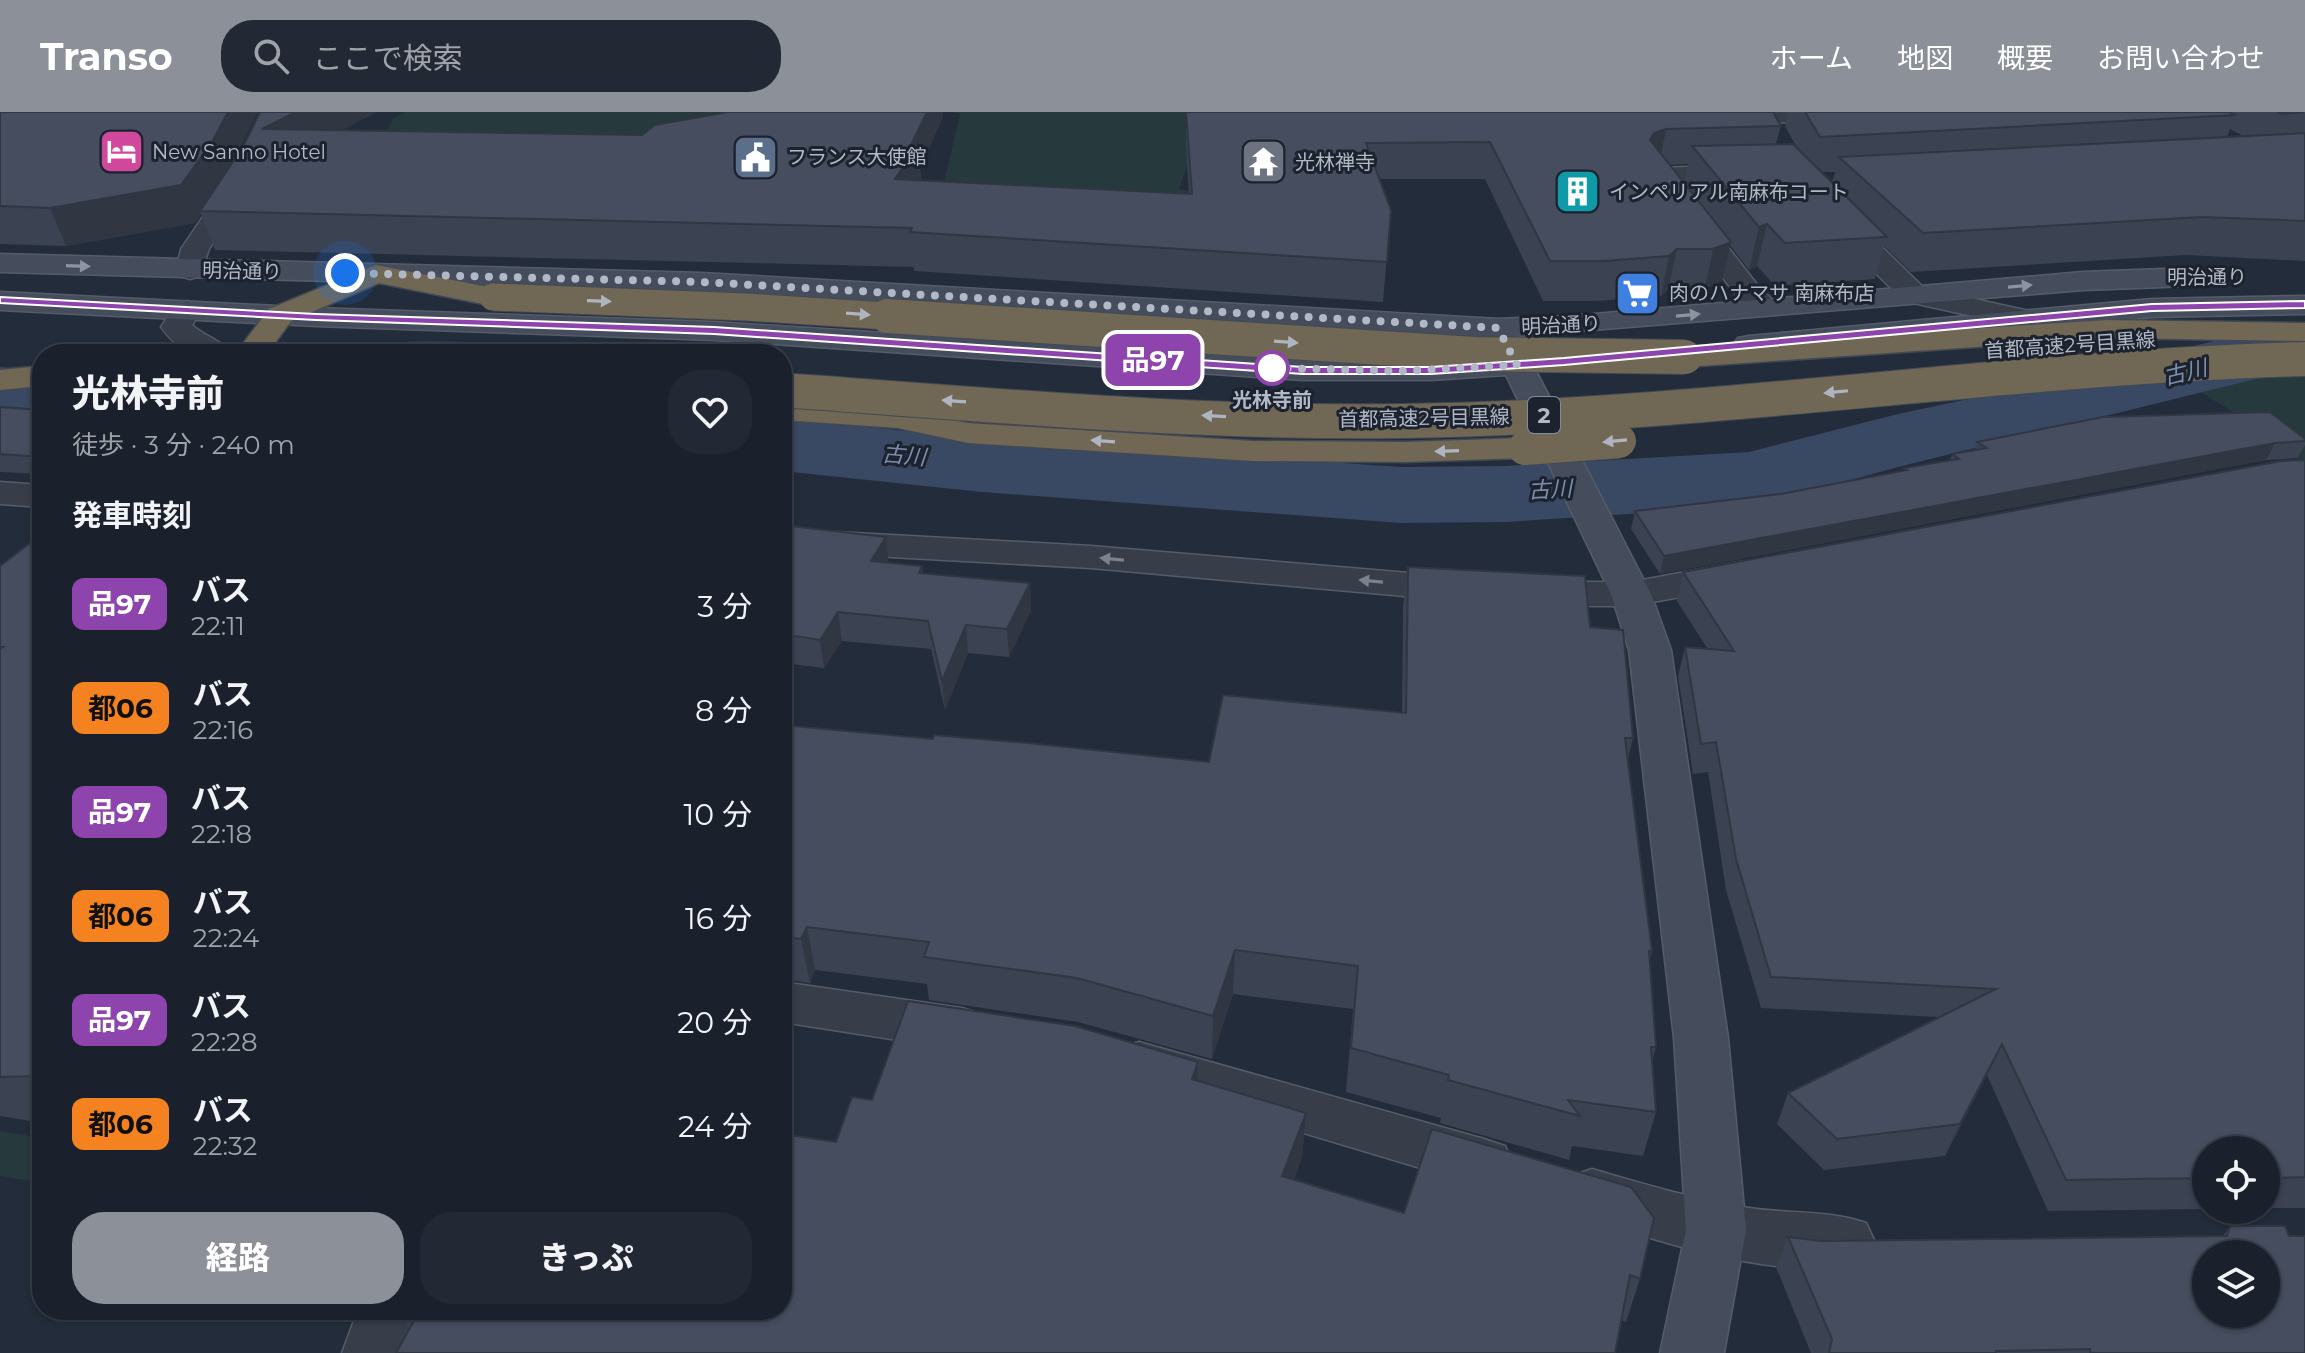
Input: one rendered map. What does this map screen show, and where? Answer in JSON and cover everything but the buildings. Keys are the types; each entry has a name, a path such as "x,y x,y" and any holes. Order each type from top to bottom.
{"highway":[{"path":"259,344 280,315 376,274 493,297 746,307 1566,357 1685,357 2108,329 2305,333"},
{"name":"首都高速2号目黒線","path":"792,366 1142,387 1375,393 1620,384 2049,345 2305,333"},
{"name":"首都高速2号目黒線","path":"792,391 1206,416 1447,420 1712,405 2099,367 2305,359"},
{"path":"792,411 898,418 968,433 1253,451 1405,452 1525,448 1752,427 2056,387 2305,366"},
{"path":"0,380 32,377"},
{"path":"0,403 32,400"}],"main road":[{"name":"明治通り","path":"0,263 702,282 1498,328 1571,325 2083,281 2213,277"},
{"path":"187,310 190,270"},
{"name":"明治通り","path":"0,301 714,331 1303,370 1431,370 1517,365 2215,304 2305,305"},
{"path":"1498,328 1631,594 1650,650 1701,1038 1716,1230 1692,1353"}],"street":[{"path":"190,270 195,249 241,180 273,112"},
{"path":"1768,122 1896,112"},
{"path":"1766,308 1749,293 1659,176 1777,172"},
{"path":"1822,205 1914,295 2027,319"},
{"path":"187,310 176,327 196,344"},
{"path":"0,493 32,495"},
{"path":"792,541 1091,557 1516,594 1631,594 1778,566"},
{"path":"792,1003 1016,1037"},
{"path":"1093,1050 1716,1230 1809,1243 1905,1241"},
{"path":"374,1353 386,1320"}],"shaded area":[{"path":"405,112 866,112 670,142 378,149 393,119"},
{"path":"952,112 1376,112 1193,150 1179,189 1233,202 937,213 960,114"},
{"path":"2305,373 2305,464 2262,429 2173,376"},
{"path":"0,1131 32,1136 32,1181 0,1176"}],"waterway":[{"name":"古川","path":"792,446 982,465 1401,495 1505,494 1751,479 1898,440 2043,408 2267,352 2286,351"},
{"name":"古川","path":"0,392 32,394"}],"bus line":[{"name":"品97","path":"0,300 316,317 714,331 1356,371 1564,362 2152,308 2230,304 2305,305"}],"place":[{"name":"New Sanno Hotel","path":"121,152"},
{"name":"フランス大使館","path":"756,157"},
{"name":"光林禅寺","path":"1264,162"},
{"name":"インペリアル南麻布コート","path":"1578,192"},
{"name":"肉のハナマサ 南麻布店","path":"1638,293"},
{"name":"光林寺前","path":"1272,368"}],"route":[{"path":"345,273 702,282 1498,328 1517,365 1402,371 1272,368"}]}
